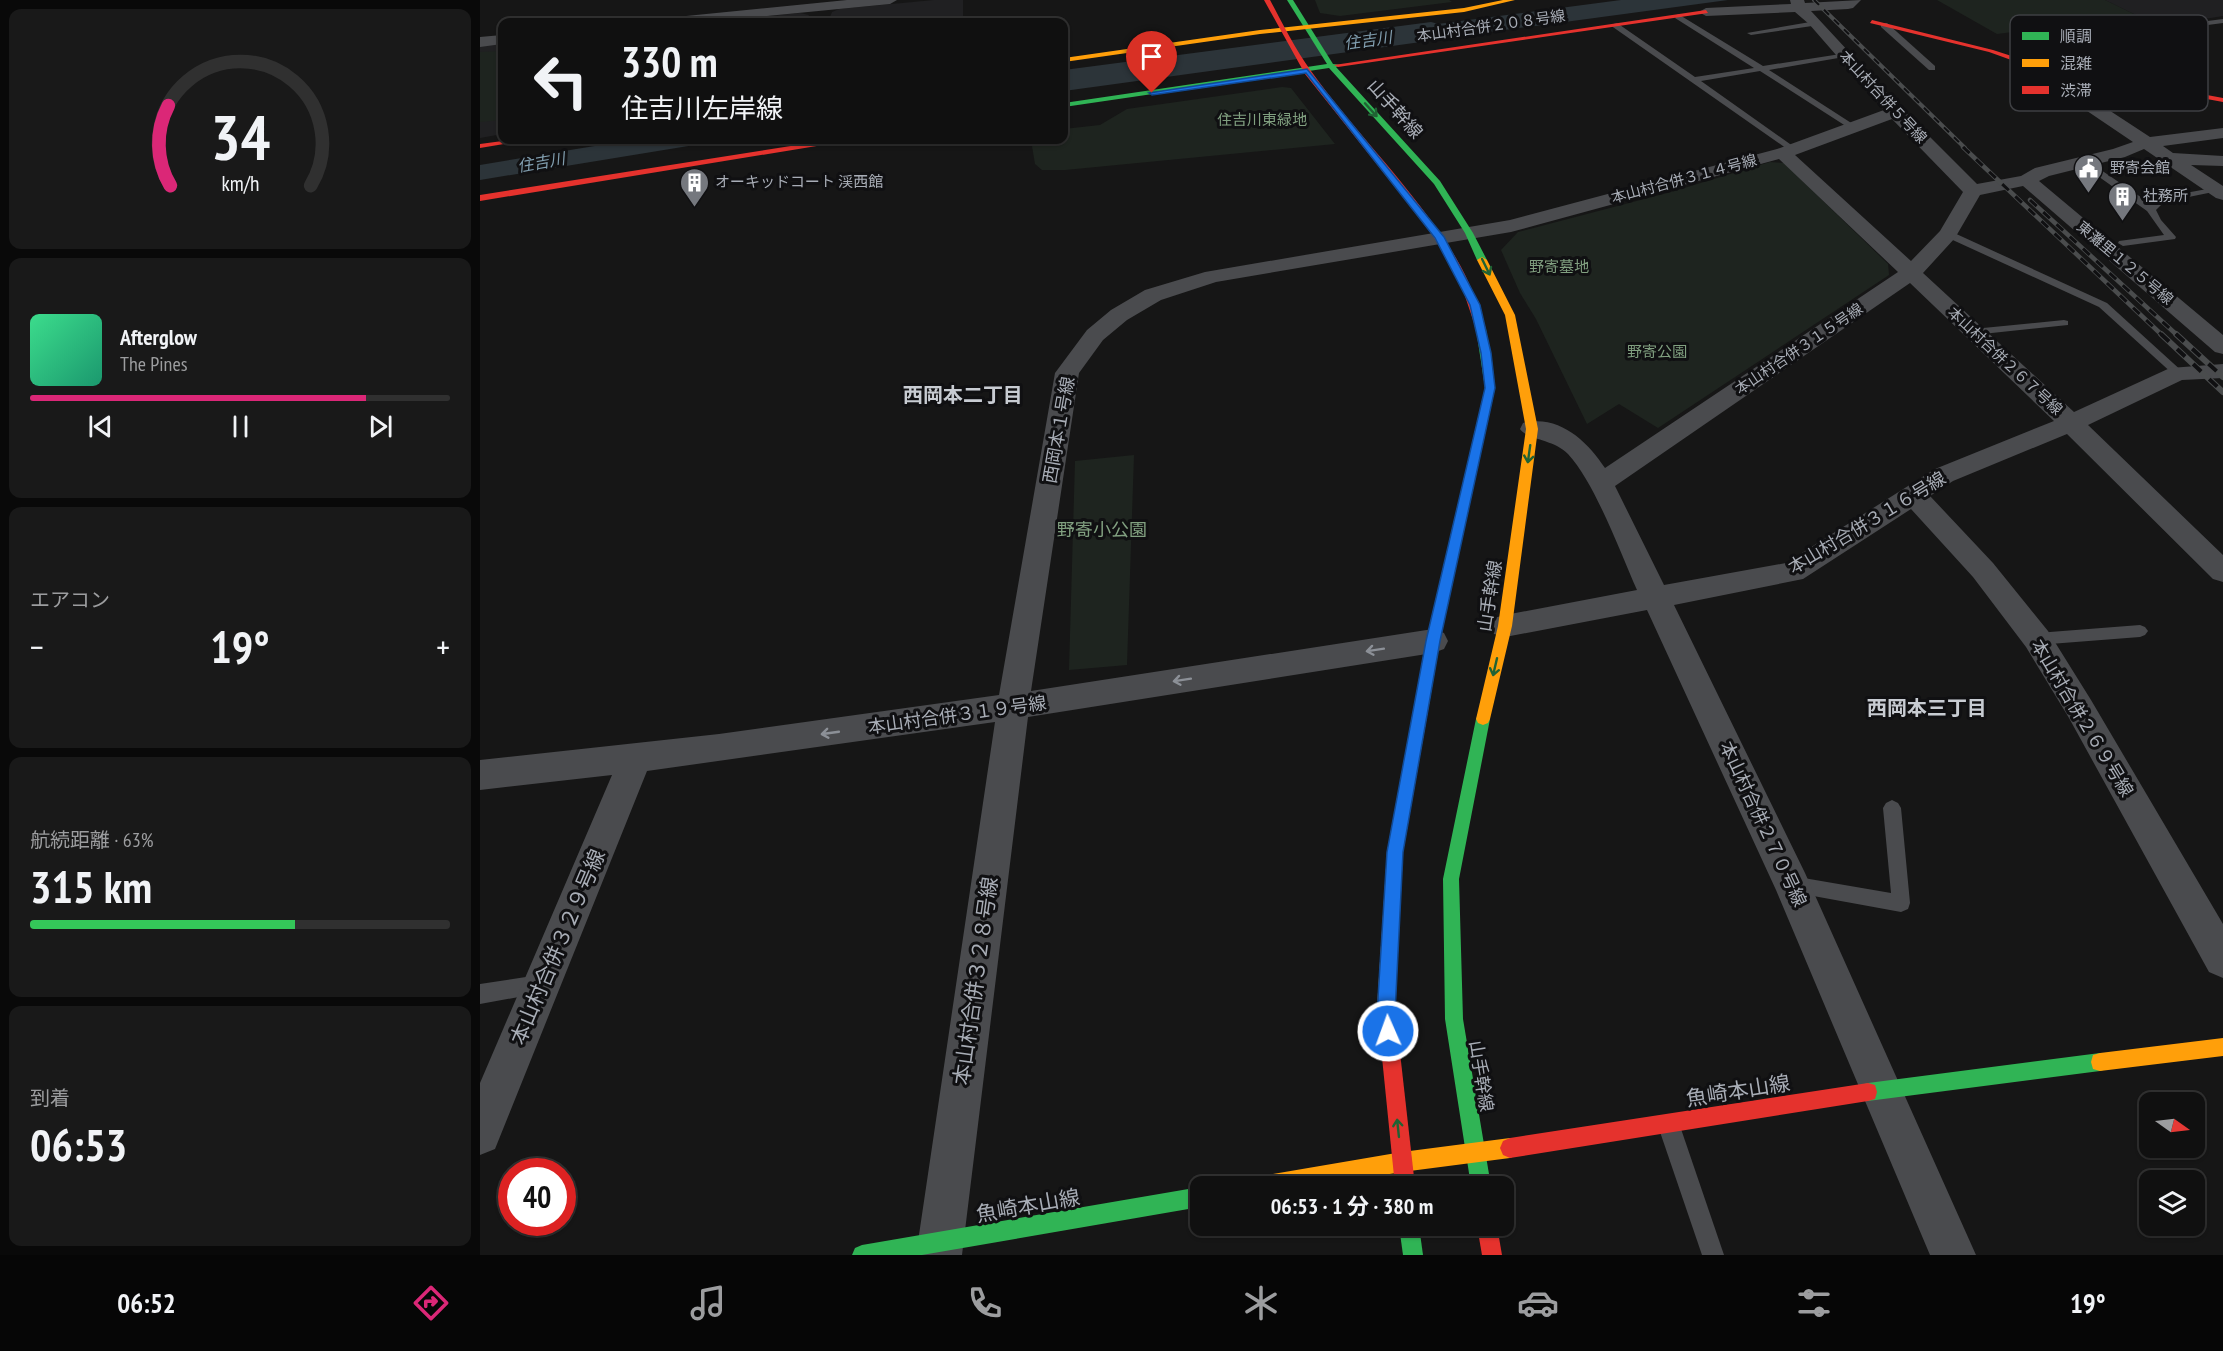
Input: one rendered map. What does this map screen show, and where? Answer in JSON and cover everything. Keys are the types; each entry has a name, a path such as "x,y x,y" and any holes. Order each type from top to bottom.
{"street":[{"path":"699,18 824,3 890,0"},
{"path":"1267,0 1307,71 1439,237 1475,305 1486,353 1490,388 1433,641 1395,852 1386,1014 1404,1176"},
{"path":"1290,0 1304,26"},
{"path":"1068,59 1283,28 1464,10 1512,0"},
{"path":"1706,12 1798,3 1847,2 1878,24"},
{"path":"817,18 824,3"},
{"name":"本山村合併５号線","path":"1798,3 1895,112 1973,191"},
{"name":"本山村合併２０８号線","path":"1068,104 1706,12"},
{"path":"1815,22 1855,18 2010,58"},
{"name":"山手幹線","path":"1304,26 1332,67 1437,183 1469,233 1510,315 1532,429 1505,626 1472,767 1450,879 1454,1019 1479,1176"},
{"path":"480,42 498,40"},
{"path":"2208,97 2223,100"},
{"path":"2098,111 2220,192"},
{"name":"本山村合併３１４号線","path":"1469,233 1511,226 1788,151 1895,112"},
{"path":"1973,191 2027,180 2042,172 2119,153 2145,143 2223,133"},
{"path":"480,146 498,144"},
{"path":"480,198 816,144"},
{"name":"本山村合併２６７号線","path":"1788,151 1911,273 2071,423 2223,573"},
{"path":"2169,158 2223,161"},
{"name":"東灘里１２５号線","path":"2027,180 2113,244 2223,347"},
{"name":"本山村合併３１５号線","path":"1601,483 1911,273 1948,234 1973,191"},
{"name":"西岡本１号線","path":"1013,707 1067,373 1095,334 1119,315 1153,295 1212,276 1469,233"},
{"path":"2178,373 2223,371"},
{"name":"本山村合併３１６号線","path":"1505,626 1793,572 1944,475 2071,423 2178,373"},
{"name":"本山村合併２７０号線","path":"1532,429 1558,433 1577,447 1601,483 1792,885 1953,1255"},
{"name":"本山村合併２６９号線","path":"1914,495 1983,570 2037,639 2080,709 2170,870 2223,959"},
{"name":"本山村合併３１９号線","path":"480,775 635,760 1013,707 1433,641"},
{"name":"本山村合併３２８号線","path":"940,1249 1013,707"},
{"name":"本山村合併３２９号線","path":"480,1134 635,760"},
{"name":"魚崎本山線","path":"1320,1176 1881,1090 2223,1047"},
{"name":"魚崎本山線","path":"862,1255 940,1249 1190,1199"},
{"path":"1410,1236 1413,1255"},
{"path":"1489,1236 1492,1255"}],"lane":[{"path":"1678,16 1855,128"},
{"path":"2208,23 2223,21"},
{"path":"1751,33 1815,22"},
{"path":"1878,24 1932,68"},
{"path":"1614,25 1694,80 1788,151"},
{"path":"1694,80 1844,55"},
{"path":"2098,172 2151,209 2157,221 2171,237 2113,244"},
{"path":"2151,209 2161,200 2220,192"},
{"path":"1948,234 2103,304 2178,373"},
{"path":"1973,332 2064,323"},
{"path":"2037,639 2140,631"},
{"path":"1792,885 1901,903 1892,808"},
{"path":"480,994 542,985"},
{"path":"1668,1123 1713,1255"}],"shaded area":[{"path":"934,0 963,0 963,18 830,18 832,12 839,9"},
{"path":"2105,0 2223,0 2223,16 2208,18 2208,15 2136,15"},
{"path":"800,13 809,15 808,18 748,18"},
{"path":"498,44 498,135 480,138 480,46"}],"green space":[{"path":"1315,0 1449,0 1452,2 1340,16 1320,13"},
{"path":"1937,0 2105,0 2136,15 2010,15 2010,32 1997,34"},
{"path":"498,51 498,120 480,122 480,52"},
{"name":"住吉川東緑地","path":"1282,87 1291,88 1335,144 1065,170 1042,170 1035,164 1032,144 1068,144 1068,129 1100,125 1127,109"},
{"name":"野寄公園","path":"1770,162 1784,163 1888,264 1889,275 1658,428 1619,404 1587,424 1536,319 1520,293 1501,250 1518,232 1671,192"},
{"name":"野寄小公園","path":"1134,455 1127,665 1069,670 1075,461"}],"water":[{"path":"1621,0 1728,0 1348,51 1338,37"},
{"path":"1265,47 1272,61 1068,87 1068,72"},
{"path":"607,144 700,144 480,180 480,165"}],"waterway":[{"name":"住吉川","path":"1068,80 1431,32"}],"railway":[{"path":"1814,0 1965,148"},
{"path":"1963,147 2163,336"},
{"path":"2030,200 2178,336"},
{"path":"2161,334 2223,392"},
{"path":"2176,334 2223,377"}],"traffic: fast":[{"path":"1290,0 1332,67 1437,183 1469,233 1482,260"},
{"path":"1068,104 1338,65"},
{"path":"1423,699 1433,641 1490,388 1481,329"},
{"path":"1479,1176 1454,1019 1451,879 1483,719"},
{"path":"1868,1092 2100,1062"},
{"path":"862,1255 1190,1199"},
{"path":"1410,1236 1413,1255"}],"traffic: slow":[{"path":"1068,59 1260,32 1464,10 1512,0"},
{"path":"1482,260 1510,315 1532,429 1505,626 1483,719"},
{"path":"1386,1008 1395,852 1423,699"},
{"path":"2100,1062 2223,1047"},
{"path":"1320,1176 1402,1162 1510,1148"}],"traffic: jam":[{"path":"1267,0 1291,46 1308,72 1431,226 1452,259 1469,293 1481,329"},
{"path":"1338,65 1706,12"},
{"path":"1872,22 2010,58"},
{"path":"2208,97 2223,100"},
{"path":"480,146 498,144"},
{"path":"480,198 816,144"},
{"path":"1386,1008 1404,1176"},
{"path":"1510,1148 1868,1092"},
{"path":"1489,1236 1492,1255"}],"place":[{"name":"野寄会館","path":"2089,194"},
{"name":"オーキッドコート 渓西館","path":"694,208"},
{"name":"社務所","path":"2122,222"}],"district":[{"name":"西岡本二丁目","path":"963,395"},
{"name":"西岡本三丁目","path":"1927,708"}],"route":[{"path":"1152,93 1307,71 1439,237 1475,305 1486,353 1490,388 1433,641 1395,852 1386,1014 1388,1031"}],"park label":[{"name":"野寄墓地","path":"1559,267"}]}
